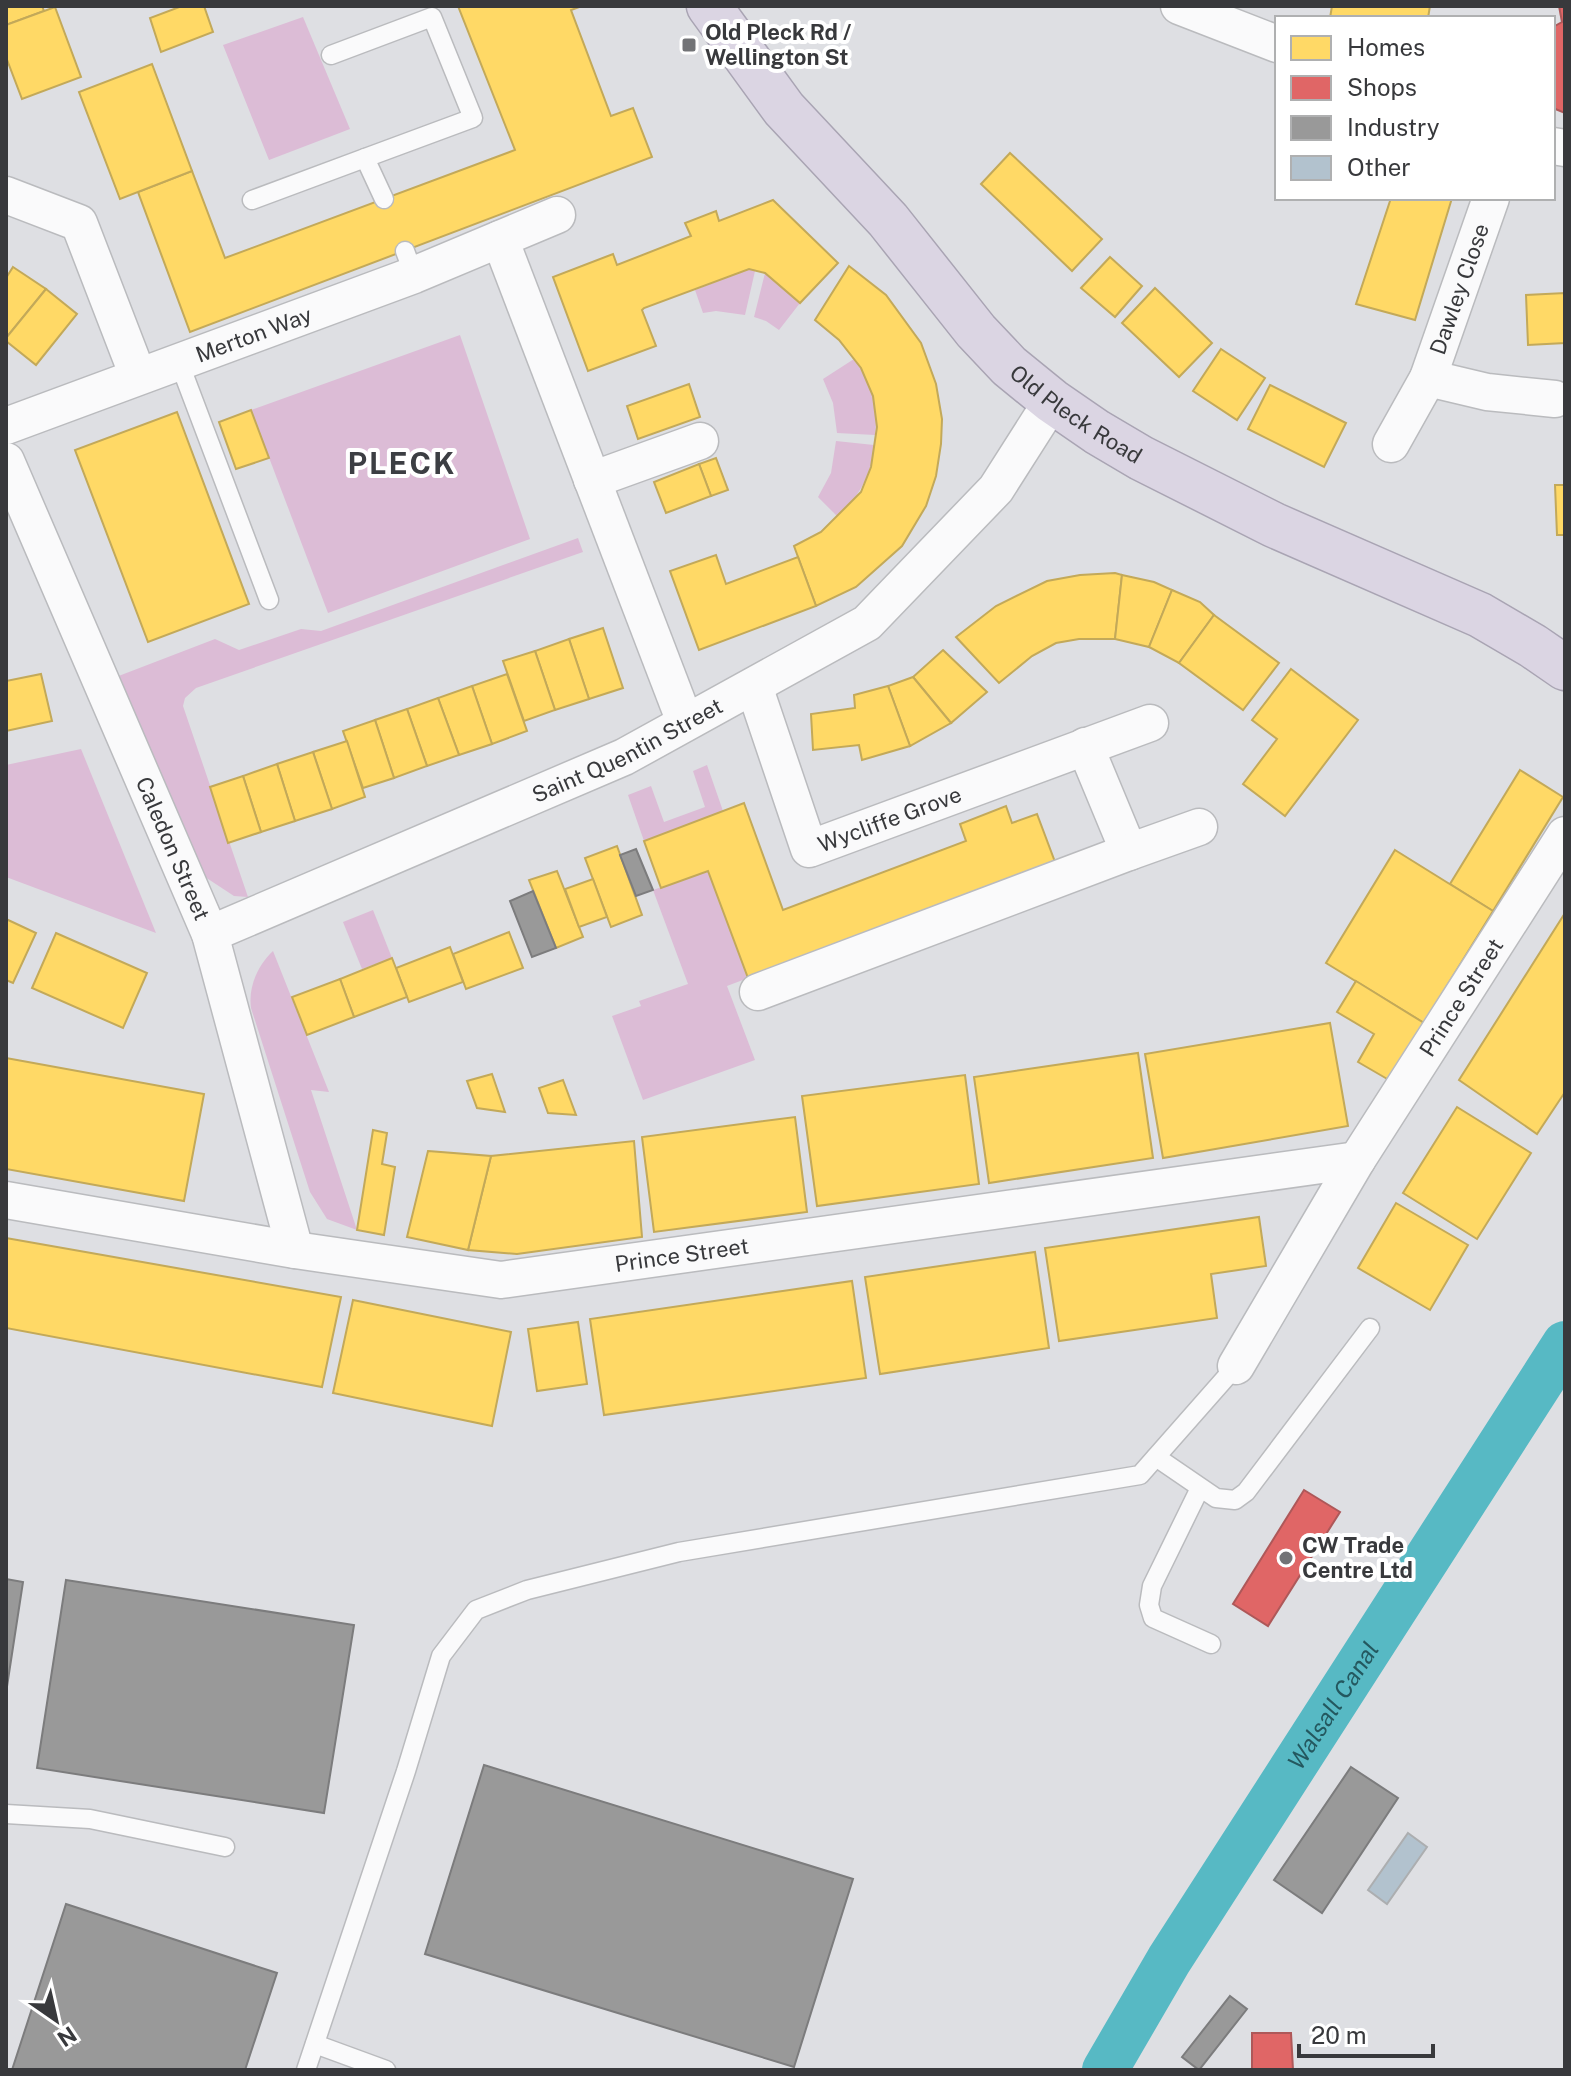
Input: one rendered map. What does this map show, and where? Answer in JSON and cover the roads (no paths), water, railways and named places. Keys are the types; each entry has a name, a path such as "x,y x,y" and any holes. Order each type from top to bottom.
{"highway":[{"name":"Old Pleck Road","path":"709,6 784,109 888,220 976,331 1009,366 1052,401 1141,458 1274,525 1480,615 1565,668"}],"street":[{"path":"1196,8 1275,43"},
{"path":"6,195 79,223 138,376"},
{"name":"Dawley Close","path":"1391,444 1428,378 1490,200"},
{"name":"Merton Way","path":"6,426 179,362 409,263 500,239 557,215"},
{"path":"500,239 685,722"},
{"name":"Dawley Close","path":"1428,378 1487,392 1555,399"},
{"name":"Saint Quentin Street","path":"210,934 624,757 867,623 996,489 1052,401"},
{"path":"592,480 700,441"},
{"name":"Caledon Street","path":"6,461 210,934 295,1250"},
{"name":"Wycliffe Grove","path":"754,686 809,849 1150,723"},
{"path":"1085,746 1129,852"},
{"path":"758,992 1199,827"},
{"name":"Prince Street","path":"1236,1366 1357,1160 1565,835"},
{"name":"Prince Street","path":"6,1200 295,1250 501,1280 1357,1160"}],"lane":[{"path":"252,200 473,118 432,17 331,55"},
{"path":"365,158 384,199"},
{"path":"179,362 269,600"},
{"path":"1156,1457 1216,1498 1235,1500 1246,1492 1370,1328"},
{"path":"306,2070 441,1656 476,1610 527,1590 679,1552 1140,1475 1236,1366"},
{"path":"1200,1488 1152,1586 1149,1605 1153,1618 1211,1644"},
{"path":"6,1814 90,1819 225,1847"},
{"path":"315,2044 386,2070"}],"waterway":[{"name":"Walsall Canal","path":"1105,2070 1169,1960 1565,1344"}],"place":[{"name":"Old Pleck Rd / Wellington St","path":"689,45"},
{"name":"CW Trade Centre Ltd","path":"1286,1558"}],"district":[{"name":"PLECK","path":"402,463"}]}
